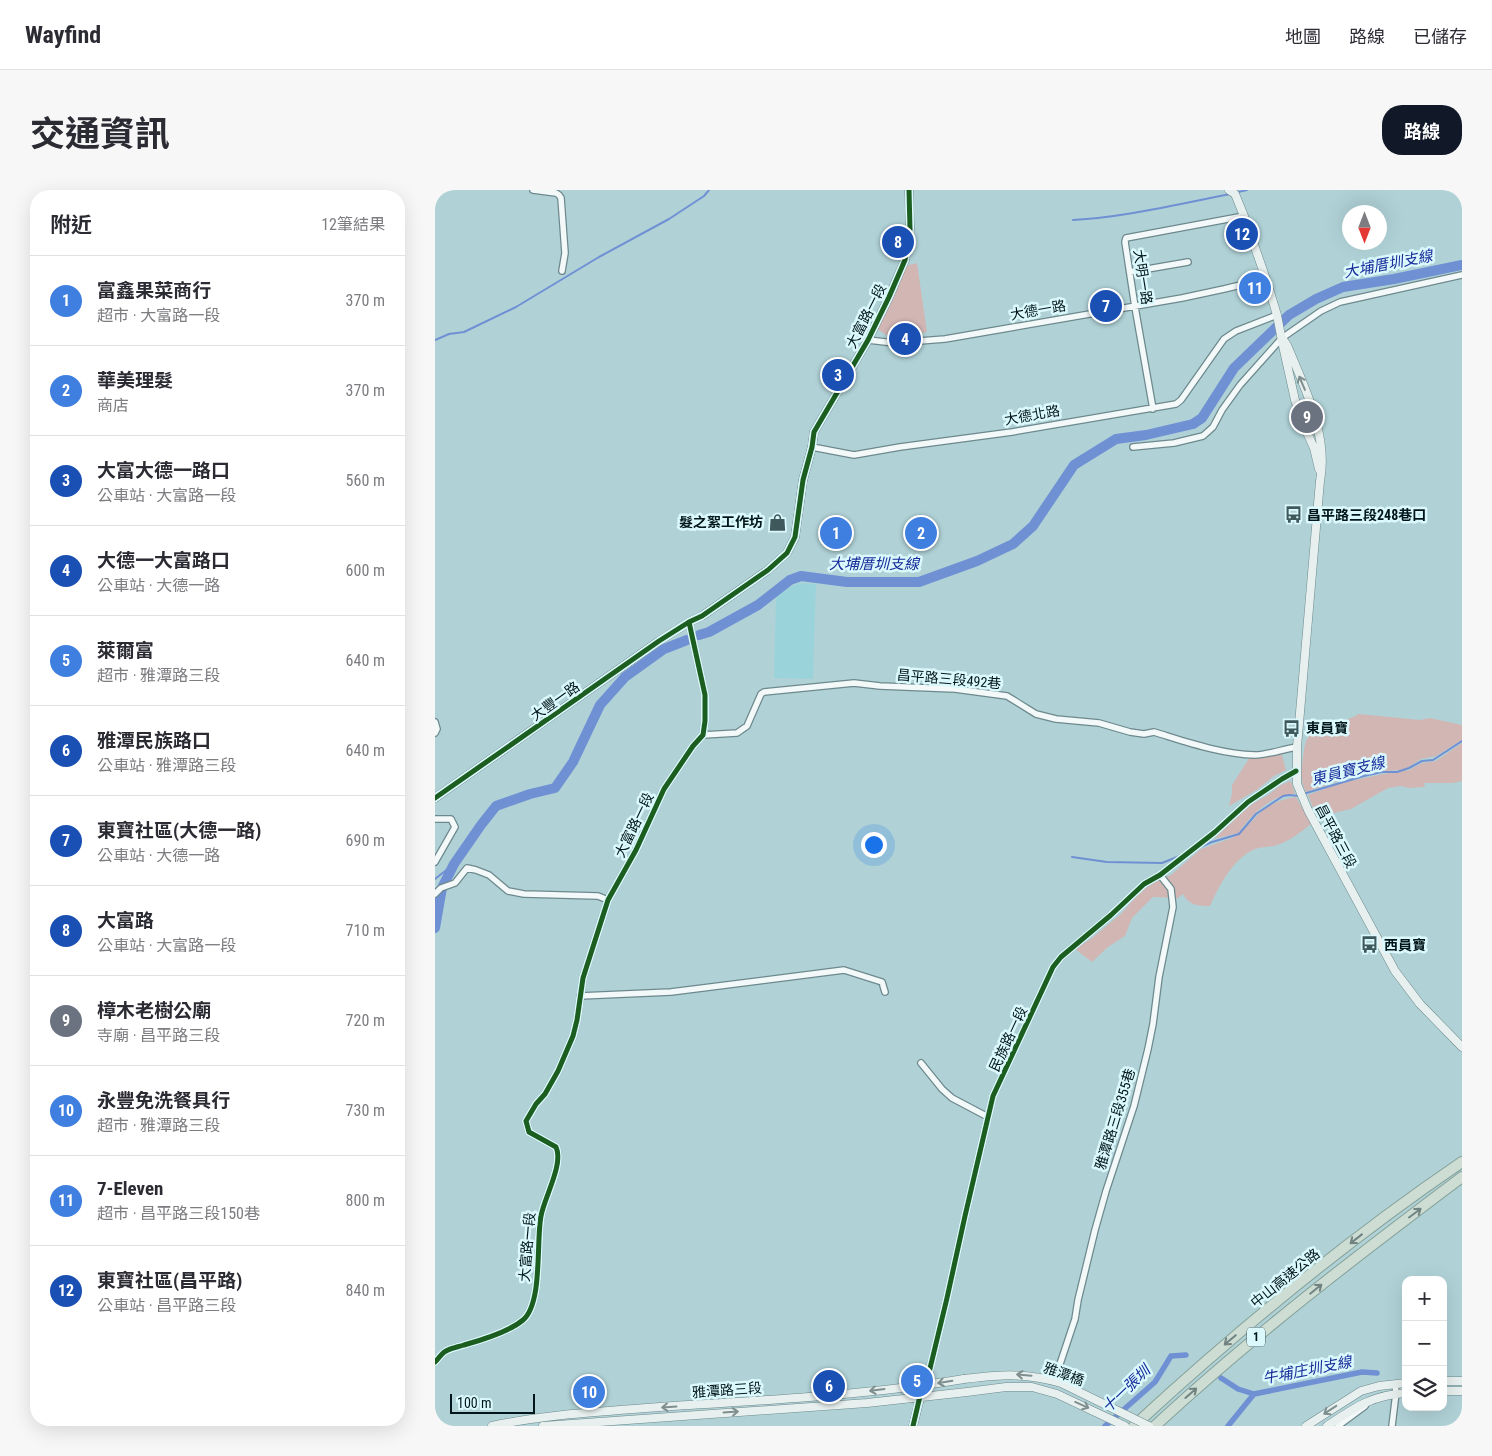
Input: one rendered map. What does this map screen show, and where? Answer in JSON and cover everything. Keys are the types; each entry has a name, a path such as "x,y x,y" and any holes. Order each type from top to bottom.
{"highway":[{"name":"中山高速公路","path":"1134,1426 1225,1344 1281,1298 1395,1209 1462,1162"},
{"name":"中山高速公路","path":"1155,1426 1256,1337 1362,1252 1462,1177"}],"street":[{"path":"533,190 556,193 561,198 565,252 562,272"},
{"name":"大富路一段","path":"689,622 702,616 768,570 787,552 795,537 803,480 813,447 814,432 868,340 905,260 909,229 909,190"},
{"name":"昌平路三段","path":"1231,192 1244,216 1266,279 1277,315 1295,400 1314,448 1320,481"},
{"name":"大明一路","path":"1153,409 1135,307 1125,242 1126,238 1244,216"},
{"path":"1130,272 1188,262"},
{"path":"1133,447 1173,443 1203,436 1213,428 1222,410 1240,385 1282,338 1321,312 1340,302 1462,275"},
{"name":"大德一路","path":"868,340 894,343 945,339 1135,307 1266,279"},
{"name":"大德北路","path":"813,447 854,455 1012,432 1176,404 1181,400 1224,339 1236,331 1277,315"},
{"name":"昌平路三段","path":"1282,338 1287,345 1313,410 1323,467 1320,481 1297,747 1297,784 1301,796 1395,971 1420,1004 1462,1047"},
{"path":"689,622 705,695 703,736"},
{"name":"大豐一路","path":"435,798 689,622"},
{"name":"昌平路三段492巷","path":"703,736 737,733 747,726 761,694 764,692 854,683 879,686 955,689 1007,696 1036,714 1056,719 1099,722 1130,732 1144,734 1154,732 1215,750 1241,754 1257,755 1297,747"},
{"path":"435,722 437,729 435,733"},
{"name":"大富路一段","path":"435,1362 445,1351 492,1337 525,1319 530,1308 537,1283 541,1216 546,1196 555,1176 558,1151 556,1147 529,1132 525,1121 545,1094 558,1071 573,1036 583,978 608,900 636,850 664,788 693,746 703,736"},
{"name":"民族路一段","path":"913,1426 920,1396 926,1385 993,1096 1053,967 1061,957 1111,916 1144,884 1160,875 1200,844 1248,802 1296,771"},
{"path":"435,819 451,819 455,827 435,862"},
{"path":"435,894 441,888 455,884 467,868 489,875 508,891 525,894 598,896 608,900"},
{"name":"雅潭路三段355巷","path":"1058,1370 1075,1319 1095,1230 1134,1106 1148,1049 1159,977 1173,907 1171,889 1160,875"},
{"path":"580,996 671,992 844,970 882,982 885,992"},
{"path":"921,1063 942,1089 952,1098 988,1118"},
{"name":"雅潭橋","path":"964,1379 1003,1374 1047,1378 1061,1382 1149,1426"},
{"name":"雅潭路三段","path":"492,1426 569,1414 844,1395 964,1379"},
{"path":"1447,1381 1462,1381"},
{"path":"1306,1426 1354,1395 1379,1386 1402,1383"},
{"path":"1392,1426 1397,1393 1395,1384"},
{"name":"雅潭橋","path":"967,1392 1006,1387 1032,1387 1057,1394 1125,1426"},
{"path":"1447,1391 1462,1391"},
{"name":"雅潭路三段","path":"543,1426 819,1406 967,1392"},
{"path":"1338,1426 1366,1405 1397,1393"},
{"path":"1327,1426 1358,1405 1369,1400 1402,1393"}],"shaded area":[{"path":"917,263 927,332 893,337 886,335 876,328 905,266"},
{"path":"799,583 816,584 813,679 774,678 776,597 786,589"},
{"path":"1359,714 1420,720 1430,718 1462,725 1462,740 1436,756 1421,759 1407,768 1372,772 1347,778 1306,792 1301,772 1309,735 1327,724 1347,720"},
{"path":"1462,743 1462,781 1453,783 1424,783 1425,787 1409,788 1401,786 1388,788 1351,809 1325,815 1318,820 1308,795 1341,783 1409,770 1422,763 1436,761"},
{"path":"1282,755 1286,770 1229,806 1232,785 1250,757"},
{"path":"1291,781 1295,794 1278,797 1263,806 1239,832 1270,806 1285,799 1296,797 1311,824 1284,842 1274,846 1255,849 1247,853 1228,873 1210,906 1191,903 1183,894 1178,898 1153,897 1132,918 1125,936 1108,947 1092,962 1075,949 1092,938 1122,913 1139,893 1156,880 1171,875 1201,849 1232,838 1238,833 1214,839 1244,810 1281,785"}],"waterway":[{"path":"435,340 449,334 464,332 516,307 599,257 669,219 704,196 709,190"},
{"path":"1238,192 1247,190"},
{"path":"1073,220 1132,213 1231,194"},
{"name":"大埔厝圳支線","path":"699,635 709,632 758,605 790,580 801,576 847,582 919,582 977,561 1013,544 1033,526 1074,465 1116,439 1146,435 1193,424 1202,418 1234,368 1289,315 1316,299 1343,287 1462,265"},
{"path":"435,928 442,888 454,864 496,806 530,794 555,788 573,762 600,705 625,677 664,649 687,640"},
{"name":"東員寶支線","path":"1303,794 1364,776 1382,772 1397,772 1422,761 1433,760 1462,741"},
{"name":"東員寶支線","path":"1198,848 1239,834 1256,814 1283,796 1299,796"},
{"name":"東員寶支線","path":"1072,857 1107,862 1162,863 1182,855"},
{"path":"435,879 454,864"},
{"name":"十一張圳","path":"1105,1426 1155,1382 1171,1356 1186,1355"},
{"name":"牛埔庄圳支線","path":"1228,1426 1254,1394 1362,1372 1377,1373"},
{"name":"十一張圳","path":"1221,1378 1238,1389 1254,1394"}],"cycle path":[{"path":"435,798 659,641 702,616 768,570 787,553 795,537 803,480 814,432 868,340 905,260 910,229 909,190"},
{"path":"435,1362 448,1350 495,1335 517,1324 529,1312 534,1300 538,1271 541,1216 556,1172 558,1154 556,1147 529,1132 526,1121 558,1071 573,1036 583,978 608,900 636,850 664,789 693,746 703,735 705,695 689,622"},
{"path":"913,1426 920,1396 926,1385 993,1096 1053,967 1061,957 1144,884 1160,875 1215,832 1248,802 1296,771"}],"place":[{"name":"東寶社區(昌平路)","path":"1242,234"},
{"name":"大富路","path":"898,242"},
{"name":"7-Eleven","path":"1255,288"},
{"name":"東寶社區(大德一路)","path":"1106,306"},
{"name":"大德一大富路口","path":"905,339"},
{"name":"大富大德一路口","path":"838,375"},
{"name":"樟木老樹公廟","path":"1307,417"},
{"name":"昌平路三段248巷口","path":"1293,515"},
{"name":"髮之絮工作坊","path":"777,522"},
{"name":"富鑫果菜商行","path":"836,533"},
{"name":"華美理髮","path":"921,533"},
{"name":"東員寶","path":"1292,728"},
{"name":"西員寶","path":"1370,945"},
{"name":"萊爾富","path":"917,1381"},
{"name":"雅潭民族路口","path":"829,1386"},
{"name":"永豐免洗餐具行","path":"589,1392"}]}
